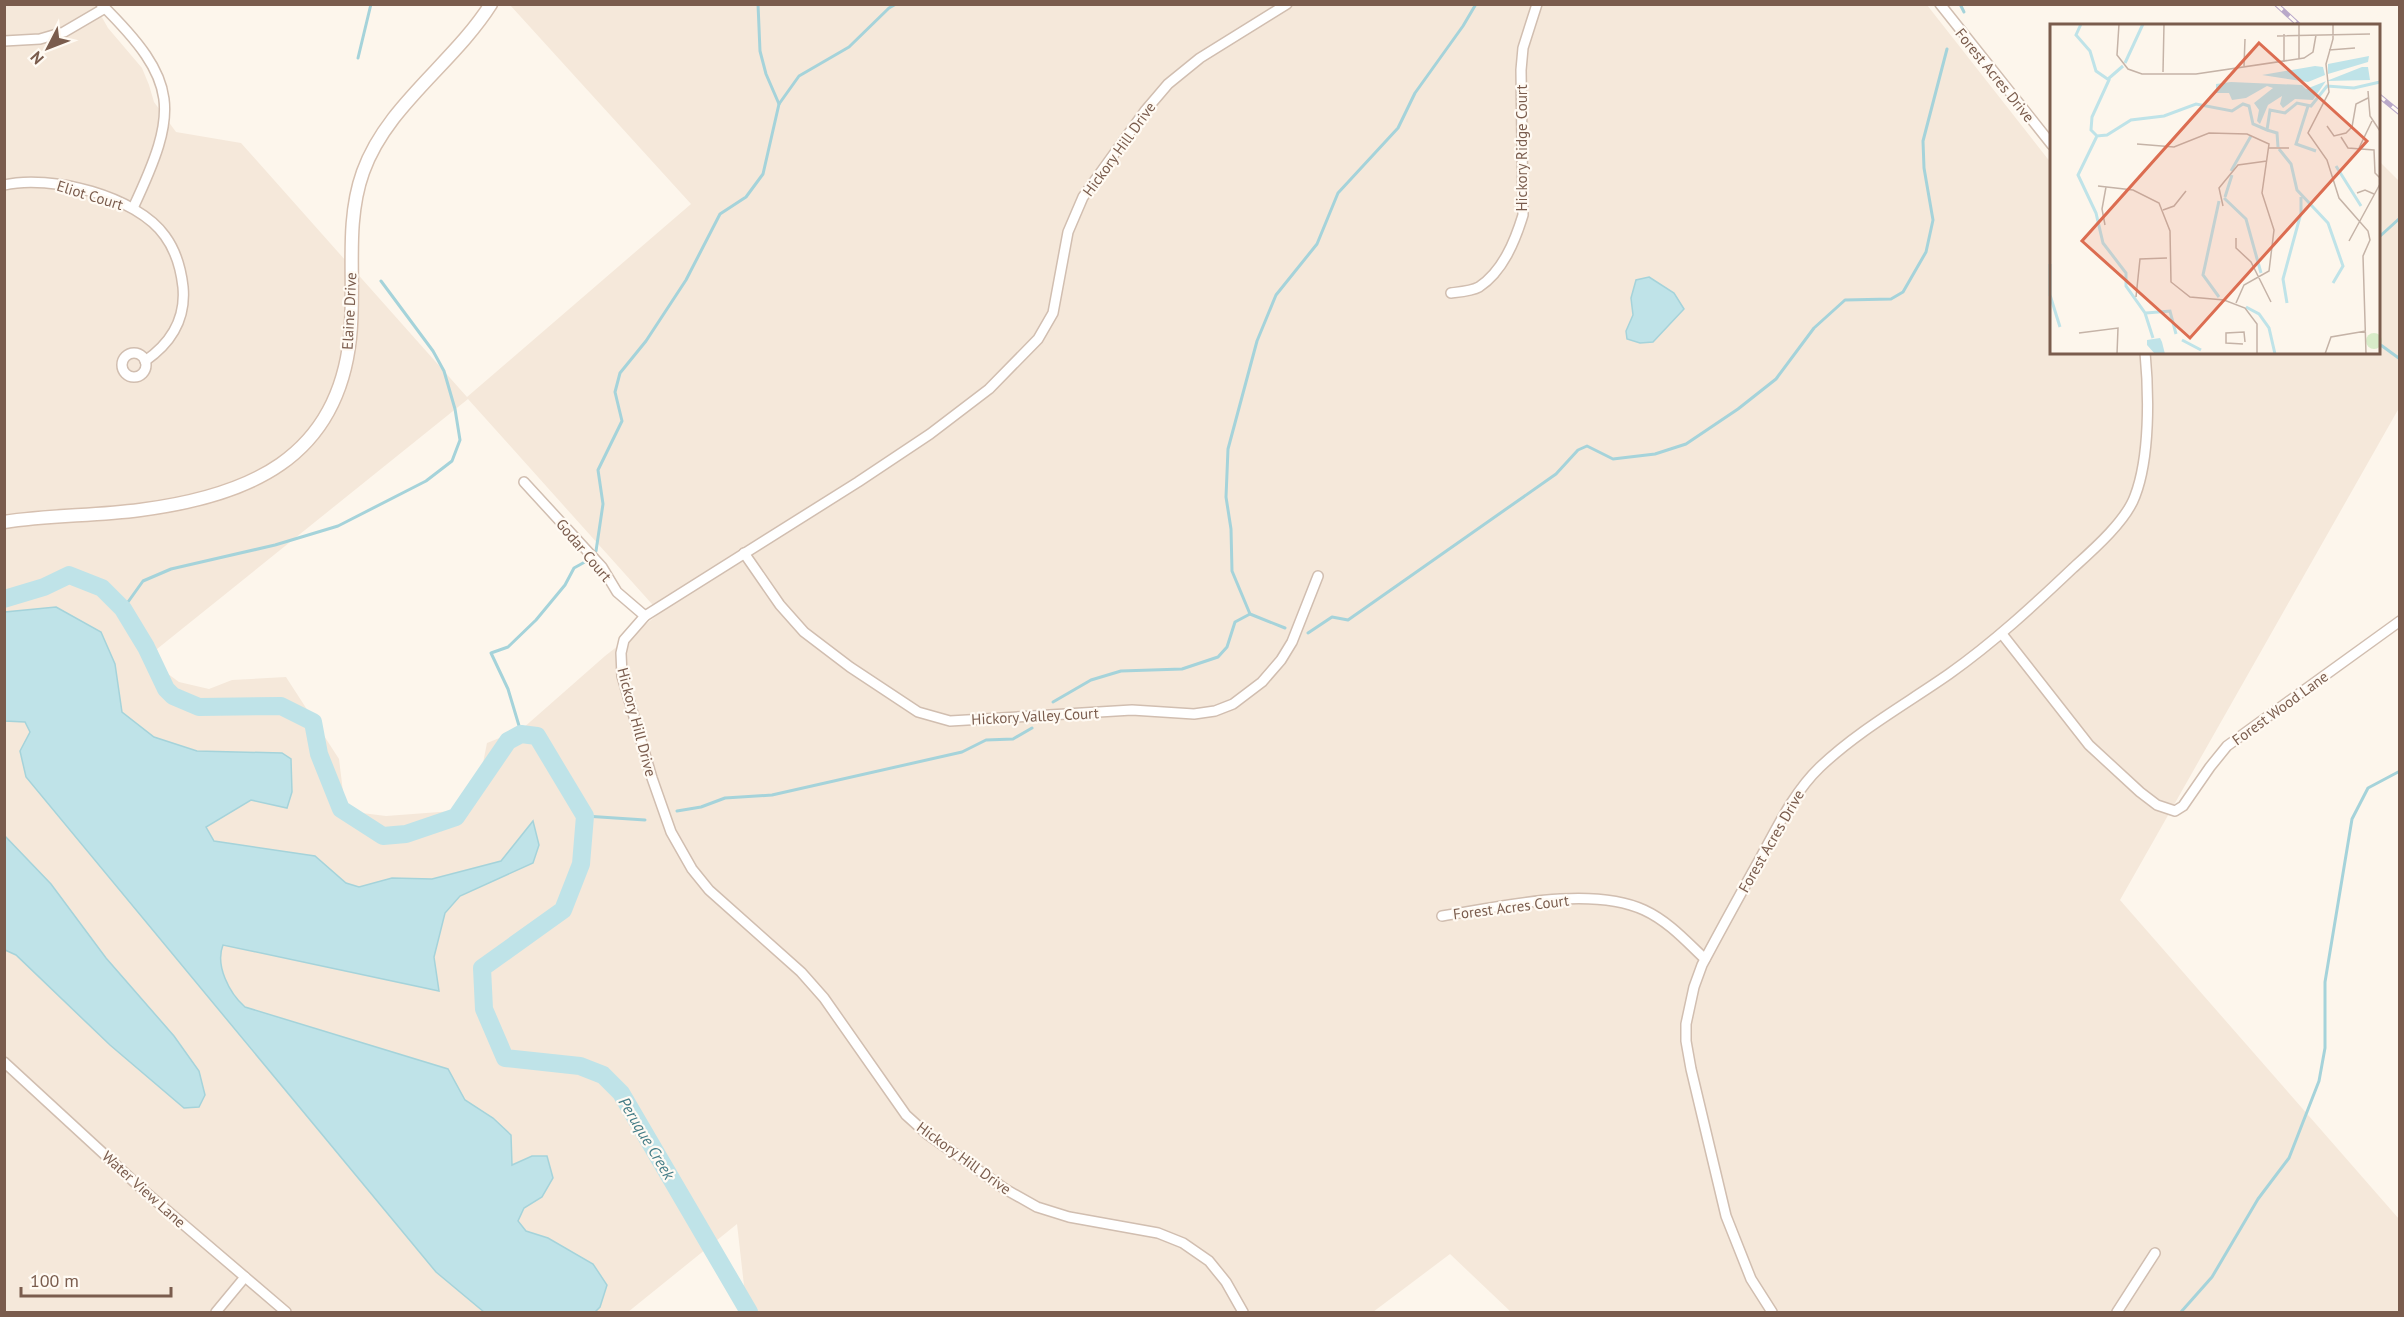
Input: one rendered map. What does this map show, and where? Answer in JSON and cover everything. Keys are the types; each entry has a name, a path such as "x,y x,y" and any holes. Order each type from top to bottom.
{"street":[{"name":"Elaine Drive","path":"4,522 37,517 141,510 199,499 262,475 288,460 306,443 330,412 345,371 350,338 352,217 362,174 370,154 380,135 406,102 462,45 491,4"},
{"name":"Hickory Hill Drive","path":"1243,1312 1226,1282 1209,1261 1183,1243 1158,1233 1069,1217 1037,1207 1005,1189 927,1134 906,1115 824,998 801,972 709,890 692,869 671,832 652,778 622,676 621,653 624,640 645,616 930,434 989,389 1016,363 1038,339 1053,313 1068,232 1083,197 1145,111 1168,84 1200,58 1287,4"},
{"name":"Hickory Ridge Court","path":"1451,293 1477,288 1492,276 1513,243 1523,215 1521,70 1523,48 1537,4"},
{"name":"Forest Acres Drive","path":"1940,4 2050,142"},
{"path":"4,41 40,39 64,32 103,6 147,55 162,84 165,101 159,150 133,208"},
{"name":"Eliot Court","path":"4,185 16,182 55,183 101,196 133,208 164,234 173,248 181,272 184,297 179,323 174,333 168,342 145,361"},
{"name":"Forest Acres Drive","path":"1772,1312 1751,1279 1726,1216 1691,1069 1686,1041 1686,1024 1694,987 1705,958 1789,807 1820,767 1864,730 1948,674 2002,634 2093,550 2120,520 2134,498 2143,466 2148,383 2145,354"},
{"name":"Godar Court","path":"524,482 602,567 617,592 645,616"},
{"name":"Hickory Valley Court","path":"744,553 780,605 804,632 850,667 918,712 950,721 1132,710 1194,714 1215,711 1233,704 1262,682 1281,660 1292,642 1318,576"},
{"name":"Forest Wood Lane","path":"2002,634 2089,745 2140,792 2157,805 2175,811 2183,806 2227,746 2400,621"},
{"name":"Forest Acres Court","path":"1442,915 1546,900 1586,899 1614,902 1643,909 1670,925 1705,958"},
{"name":"Water View Lane","path":"4,1062 142,1189 286,1312"},
{"path":"2116,1312 2155,1253"},
{"path":"216,1312 245,1277"}],"shaded area":[{"path":"5,5 95,5 108,28 142,68 154,102 176,132 241,143 467,397 691,204 510,5 1927,5 2050,162 2050,354 2380,354 2380,162 2399,181 2399,408 2120,900 2399,1219 2399,1312 1511,1312 1450,1254 1373,1312 747,1312 737,1224 628,1312 5,1312","holes":["468,399 660,613 605,656 522,729 487,743 476,798 453,811 386,816 345,808 339,759 286,677 232,680 209,689 179,682 164,671 157,649"]}],"water":[{"path":"1649,277 1674,293 1684,309 1653,342 1640,343 1627,339 1626,331 1633,315 1631,298 1636,280"},
{"path":"56,607 101,632 115,664 122,712 154,737 197,751 282,753 291,759 292,792 287,808 251,800 206,827 214,841 315,856 346,883 359,887 392,878 432,879 501,861 533,821 539,845 533,863 460,896 445,913 434,957 439,991 223,945 222,970 229,987 245,1007 448,1069 465,1100 493,1118 511,1135 512,1165 532,1156 547,1156 553,1178 542,1197 524,1208 518,1221 526,1231 548,1238 593,1264 607,1285 600,1307 595,1312 484,1312 436,1272 26,777 20,751 30,732 25,722 5,721 5,612"},
{"path":"4,835 51,884 106,958 174,1036 199,1071 205,1095 199,1107 184,1108 110,1045 16,955 5,950"}],"waterway":[{"path":"358,58 371,4"},
{"path":"758,4 760,51 766,74 779,104"},
{"path":"596,551 603,504 598,470 622,421 615,392 620,373 646,341 686,280 720,214 746,197 763,174 779,104 799,76 849,47 896,4"},
{"path":"1285,628 1250,614 1232,571 1231,529 1226,497 1228,449 1257,341 1276,295 1317,244 1338,193 1398,128 1415,93 1476,4"},
{"path":"1960,4 1964,12"},
{"path":"1308,633 1332,617 1348,620 1556,474 1578,450 1587,446 1613,459 1655,454 1686,444 1738,409 1776,379 1814,328 1845,300 1891,299 1903,292 1926,252 1933,220 1924,168 1923,141 1947,49"},
{"path":"2380,236 2400,218"},
{"path":"123,609 143,581 171,569 275,545 338,526 426,481 452,461 460,440 455,409 444,371 433,351 381,281"},
{"path":"2380,344 2400,359"},
{"path":"537,736 520,729 508,689 491,653 508,647 536,620 565,585 574,568 592,558"},
{"name":"Peruque Creek","path":"4,599 44,587 69,575 102,588 123,609 146,647 166,689 173,696 199,707 281,706 313,722 319,754 341,809 383,836 406,834 456,817 508,741 521,734 537,736 585,816 581,864 563,910 482,968 484,1009 505,1058 580,1066 603,1075 621,1093 749,1312"},
{"path":"1053,702 1091,680 1121,671 1182,669 1218,657 1227,647 1235,622 1250,614"},
{"path":"677,811 701,807 725,798 772,795 962,752 986,740 1013,739 1032,728"},
{"path":"2181,1312 2212,1277 2258,1199 2289,1158 2319,1081 2325,1048 2325,982 2352,819 2368,788 2400,771"},
{"path":"585,816 645,820"}],"railway":[{"path":"2276,4 2298,24"},
{"path":"2380,97 2400,113"}]}
